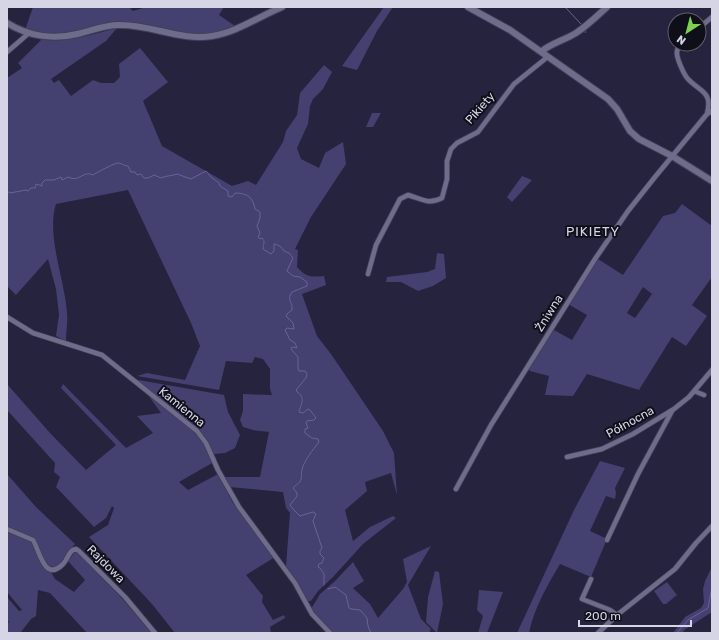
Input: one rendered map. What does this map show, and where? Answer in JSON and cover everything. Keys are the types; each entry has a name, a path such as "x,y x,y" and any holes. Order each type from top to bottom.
{"street":[{"path":"7,23 29,33 46,37 64,36 120,25 140,26 187,36 210,36 234,30 282,7"},
{"path":"468,7 510,30 608,99 617,109 630,131 639,139 672,156 712,181"},
{"path":"541,52 546,47 554,45 577,33 607,7"},
{"path":"7,52 29,33"},
{"path":"547,56 554,45"},
{"path":"677,52 677,56 686,77 705,92 709,104 707,114"},
{"name":"Pikiety","path":"368,274 376,245 400,199 408,195 428,202 435,202 442,198 447,179 447,161 451,149 457,143 478,132 514,84 547,56"},
{"name":"Żniwna","path":"456,489 491,425 567,303 628,211 707,114 712,111"},
{"name":"Kamienna","path":"7,318 33,333 102,355 197,431 206,443 218,470 239,507 295,583 312,614 330,633"},
{"name":"Północna","path":"567,456 602,449 633,434 672,411 684,402 712,370"},
{"path":"694,391 704,395"},
{"path":"608,540 638,474 672,411"},
{"path":"598,633 617,615 675,569 712,526"},
{"name":"Rajdowa","path":"7,529 33,540 42,562 54,570 62,565 73,550 76,549 79,551 125,597 155,633"},
{"path":"591,579 582,599 610,610 617,615"}],"shaded area":[{"path":"33,7 129,7 133,11 146,7 224,7 219,15 235,26 220,32 191,34 150,25 121,22 77,31 43,33 25,30"},
{"path":"384,7 393,7 377,31 357,70 342,66"},
{"path":"117,28 106,41 51,79 54,83 59,80 71,96 93,80 101,83 114,83 120,77 119,64 140,48 168,82 143,101 162,146 232,186 248,181 256,185 283,142 286,131 297,115 300,93 324,65 332,72 323,89 313,99 310,106 308,124 297,148 301,159 319,168 325,153 343,142 346,164 311,217 295,249 298,250 297,267 309,276 324,276 326,285 302,294 317,336 331,354 383,431 394,453 397,495 391,473 365,482 367,491 345,510 353,541 370,527 393,516 396,518 363,544 318,591 311,601 308,601 286,566 290,513 286,508 283,492 230,487 225,477 260,477 269,432 243,427 240,420 243,411 243,394 272,395 270,389 270,369 263,359 255,357 252,363 226,361 219,390 137,376 147,373 185,380 200,346 191,323 128,190 56,204 53,230 66,300 66,341 56,336 59,315 56,289 48,259 16,295 7,286 7,78 22,68 18,63 42,39 70,39"},
{"path":"372,113 381,113 373,127 366,127"},
{"path":"522,176 532,180 512,202 507,197"},
{"path":"682,204 712,226 712,277 692,305 707,316 686,346 672,337 639,390 587,374 573,396 545,395 549,376 530,371 528,368 554,330 572,340 587,315 568,304 598,259 623,275 663,216 675,213","holes":["643,287 652,294 635,318 627,313"]},
{"path":"437,253 444,254 446,278 433,286 418,291 401,282 386,282 387,277 427,272 435,269"},
{"path":"133,379 224,395 228,412 240,435 235,448 225,453 214,454 208,441 200,431"},
{"path":"7,384 50,433 86,470 116,445 61,388 63,384 126,448 153,433 137,416 161,413 148,395 196,433 205,444 212,463 179,482 188,490 218,474 233,503 275,557 246,575 263,596 262,602 273,620 284,615 285,618 270,627 271,633 175,633 152,604 89,537 108,525 114,508 112,506 106,518 94,527 56,487 60,477 54,472 55,463 7,410"},
{"path":"600,461 625,468 615,488 615,499 606,496 590,531 607,539 591,577 560,564 538,606 529,633 517,633 574,510"},
{"path":"7,474 36,507 75,544 57,567 47,564 38,544 32,539 7,527"},
{"path":"7,532 32,542 40,562 51,572 55,579 74,592 85,580 68,561 75,552 80,554 152,633 87,633 50,593 38,590 36,616 31,619 21,632 22,633 7,633 7,623 9,622 7,619 7,597 19,611 22,610 7,592"},
{"path":"431,546 408,585 421,619 431,629 429,633 333,633 311,609 320,594 353,562 364,581 353,588 370,604 378,618 403,589 407,582 403,559"},
{"path":"712,567 712,612 684,630 683,633 673,633 685,617 701,608 704,603 703,589"},
{"path":"435,571 439,572 443,604 437,633 426,622 428,597"},
{"path":"667,582 677,595 666,604 663,604 654,591"},
{"path":"479,590 503,592 487,633 478,633 483,616 477,610"}],"waterway":[{"path":"565,7 582,25"},
{"path":"7,191 10,193 26,190 28,191 31,188 35,188 36,184 42,186 42,183 45,180 54,180 61,177 62,180 68,177 75,179 86,174 93,175 119,163 128,166 131,172 135,172 137,175 141,174 144,178 154,175 161,178 177,174 191,179 206,171 219,183 220,186 228,191 228,196 232,197 235,193 240,193 247,195 251,199 255,209 260,212 260,218 257,226 260,233 258,237 260,239 262,238 264,241 263,249 271,254 274,251 274,244 281,247 293,258 287,271 293,276 300,277 307,282 307,286 292,292 290,295 292,310 286,316 293,323 294,329 287,328 285,330 290,340 295,343 297,348 292,347 291,349 298,357 299,371 305,371 307,374 306,378 296,390 302,398 299,412 303,413 308,409 316,418 314,420 307,421 306,423 308,428 305,429 305,433 312,438 318,439 319,442 303,466 300,481 293,488 297,493 297,496 290,505 300,516 313,512 316,514 313,521 322,548 320,554 324,558 318,567 324,574 324,585"},
{"path":"328,589 335,587 346,595 349,608 360,610 367,618 371,633"},
{"path":"677,633 688,620 708,608 712,587"}],"district":[{"name":"PIKIETY","path":"593,231"}]}
